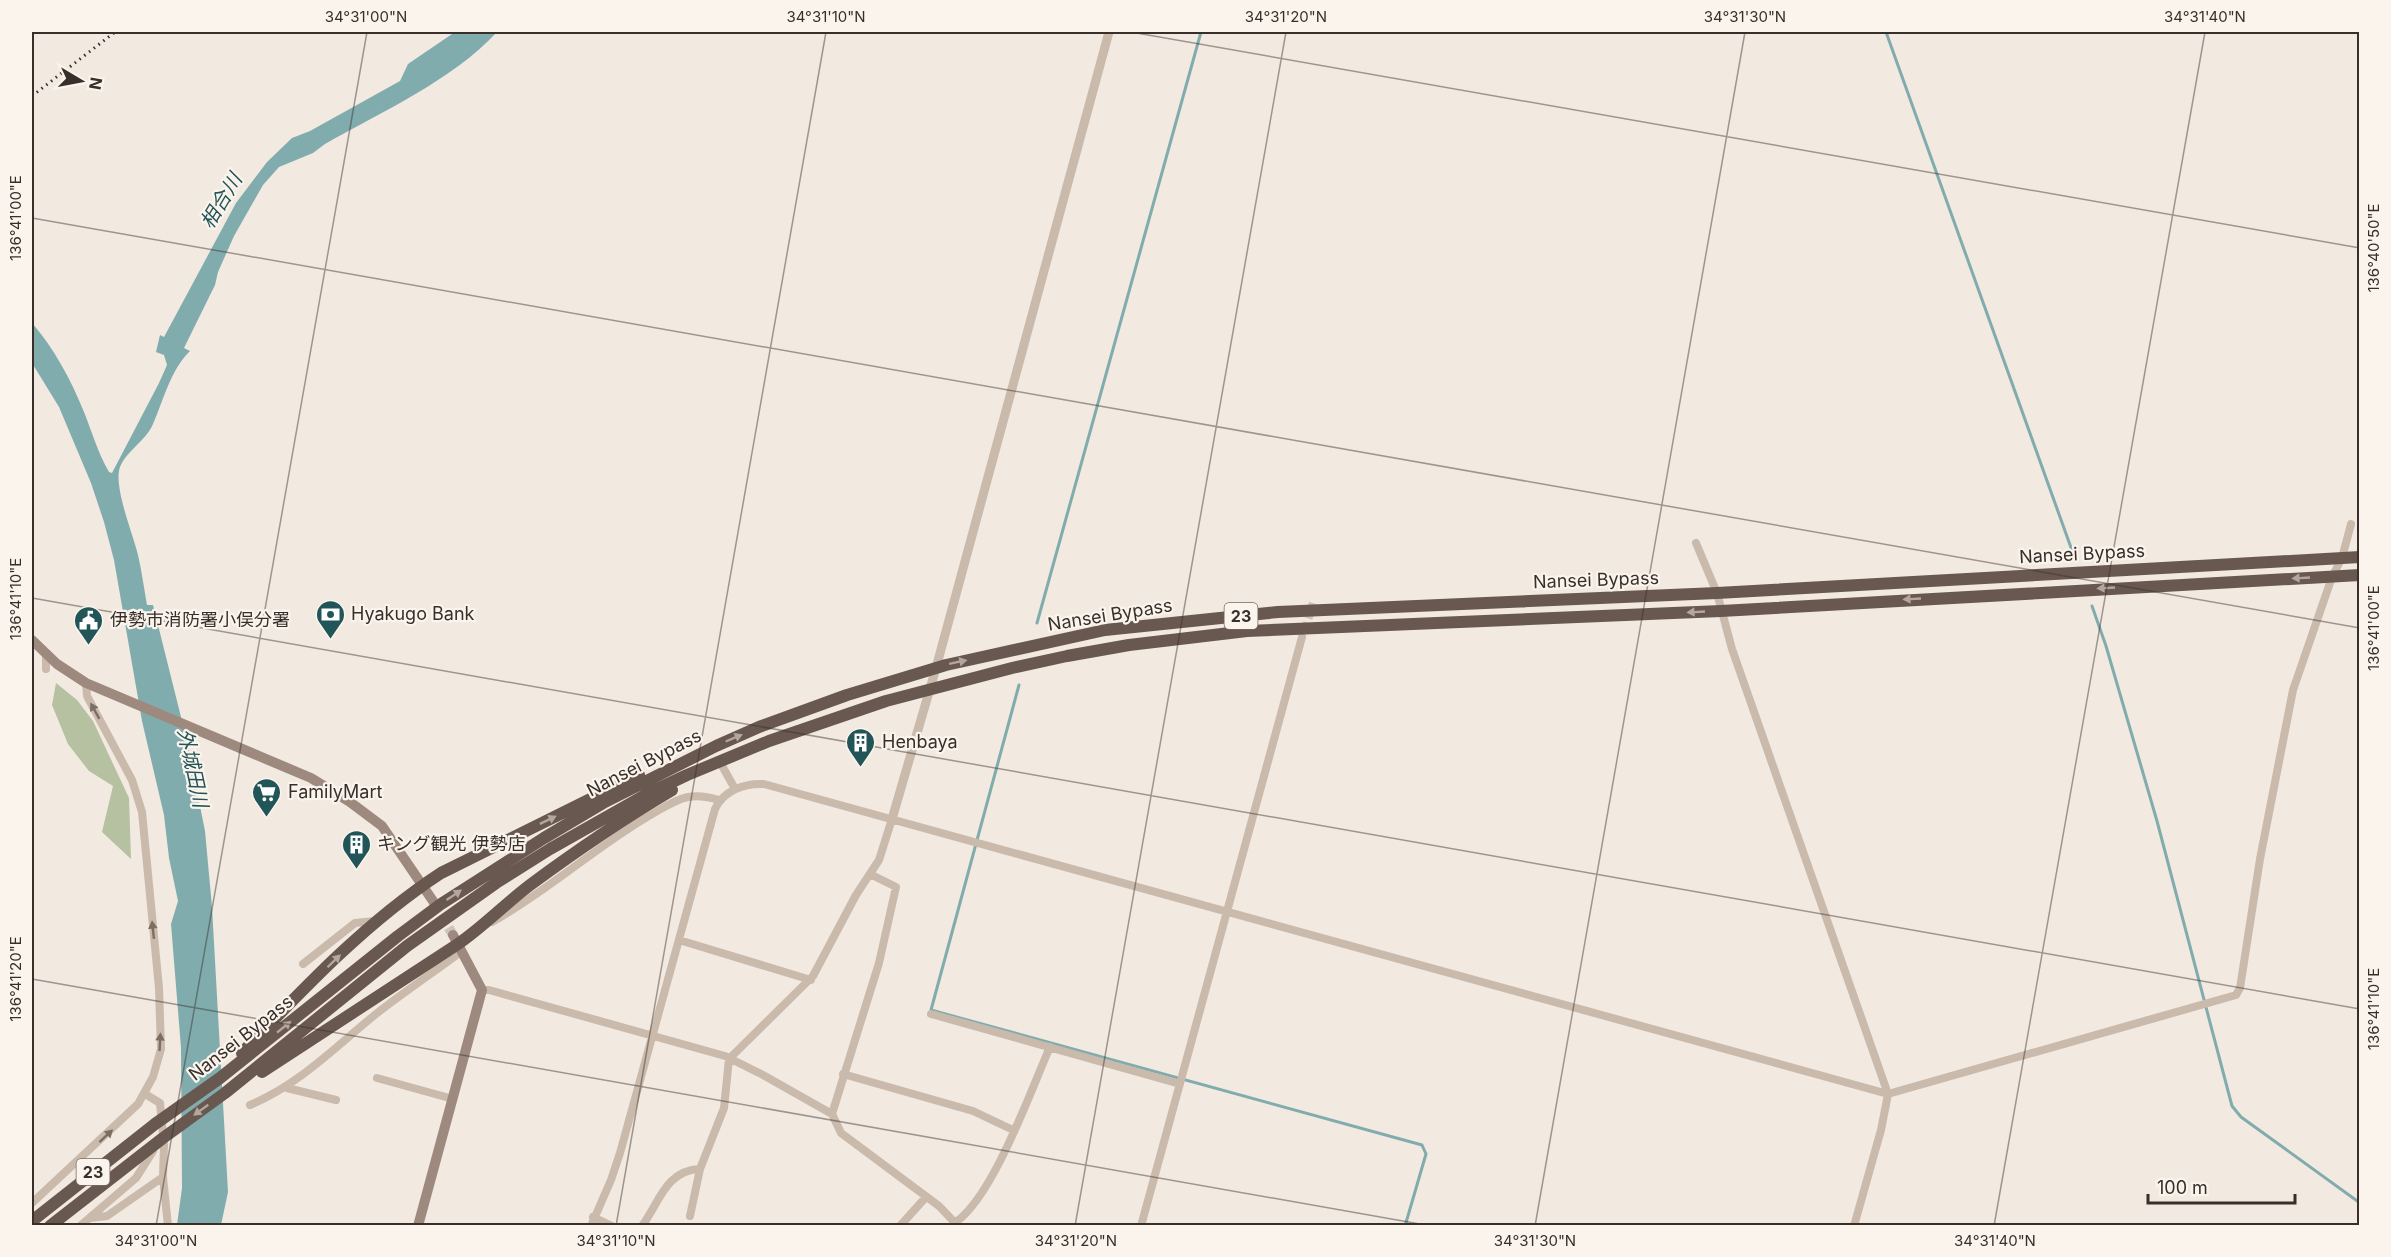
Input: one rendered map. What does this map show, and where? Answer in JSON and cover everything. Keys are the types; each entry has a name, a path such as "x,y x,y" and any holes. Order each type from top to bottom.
{"highway":[{"name":"Nansei Bypass","path":"32,1221 155,1124 238,1064 398,936 450,898 544,838 603,803 712,747 759,727 848,695 936,668 1105,630 1278,612 1718,593 2360,556"},
{"name":"Nansei Bypass","path":"50,1226 225,1093 407,946 496,883 550,849 649,793 720,762 824,720 929,689 1012,668 1129,645 1224,634 1721,611 2360,575"},
{"path":"220,1078 287,1006 376,921 441,873 670,760 712,747"},
{"path":"225,1093 253,1079 480,929 528,887 623,819 720,762"}],"main road":[{"path":"32,640 46,654 86,682 311,778 350,802 382,826 433,901"},
{"path":"418,1226 482,990 457,943"}],"street":[{"path":"690,1216 700,1169 724,1108 729,1059 811,980 850,905 884,849 936,668 1109,32"},
{"path":"612,1226 592,1221 620,1154 715,809 719,800 735,789 752,783 764,784 892,819 1888,1094 2236,995 2240,990 2260,859 2293,690 2332,577 2342,558 2351,524"},
{"path":"1696,543 1718,593 1732,649 1888,1094 1881,1131 1854,1226"},
{"path":"1141,1226 1302,637"},
{"path":"46,654 46,669"},
{"path":"32,1203 131,1113 145,1094 153,1077 161,1049 143,822 137,790 87,696 86,682"},
{"path":"720,762 735,789"},
{"path":"480,929 514,910 626,830 676,801 689,796 706,796 719,800"},
{"path":"832,1114 879,963 896,887 870,874"},
{"path":"303,964 355,923 376,921"},
{"path":"678,940 811,980"},
{"path":"250,1106 287,1088 337,1050 457,943"},
{"path":"482,990 729,1059 763,1075 832,1114 841,1133 926,1197 957,1224 981,1195 1050,1047"},
{"path":"931,1014 1181,1080"},
{"path":"843,1074 973,1110 1013,1130"},
{"path":"377,1078 453,1099"},
{"path":"287,1088 336,1100"},
{"path":"145,1094 160,1103 164,1144 163,1177 168,1226"},
{"path":"80,1226 136,1178 163,1138"},
{"path":"642,1226 666,1185 678,1175 700,1169"},
{"path":"90,1218 107,1216 163,1177"},
{"path":"900,1226 926,1197"}],"green space":[{"path":"56,683 77,700 93,721 129,798 131,859 102,832 113,786 89,771 68,744 52,705"}],"water":[{"path":"455,32 497,32 479,49 438,80 313,153 279,167 263,185 234,236 218,272 215,285 184,348 190,351 172,376 150,430 127,455 120,467 121,498 138,555 147,605 153,605 187,741 205,831 212,907 228,1192 221,1225 177,1225 182,1188 181,1048 171,924 178,901 169,858 164,815 142,721 114,560 91,483 59,407 32,363 32,323 48,343 68,376 102,457 109,472 112,473 167,365 164,355 156,352 160,335 164,337 236,203 267,162 292,138 310,131 400,81 408,64"}],"waterway":[{"path":"1037,623 1201,32"},
{"path":"1886,32 2074,556"},
{"path":"2092,606 2106,646 2157,821 2232,1106 2241,1117 2360,1203"},
{"path":"1019,685 931,1010 1422,1145 1426,1154 1405,1226"}],"tunnel":[{"path":"1305,630 1313,603"},
{"path":"433,902 453,935"}],"railway":[{"path":"32,96 115,32"}],"place":[{"name":"Hyakugo Bank","path":"330,640"},
{"name":"伊勢市消防署小俣分署","path":"89,646"},
{"name":"Henbaya","path":"861,768"},
{"name":"FamilyMart","path":"267,818"},
{"name":"キング観光 伊勢店","path":"356,870"}],"water label":[{"name":"相合川","path":"221,201"},
{"name":"外城田川","path":"193,768"}]}
